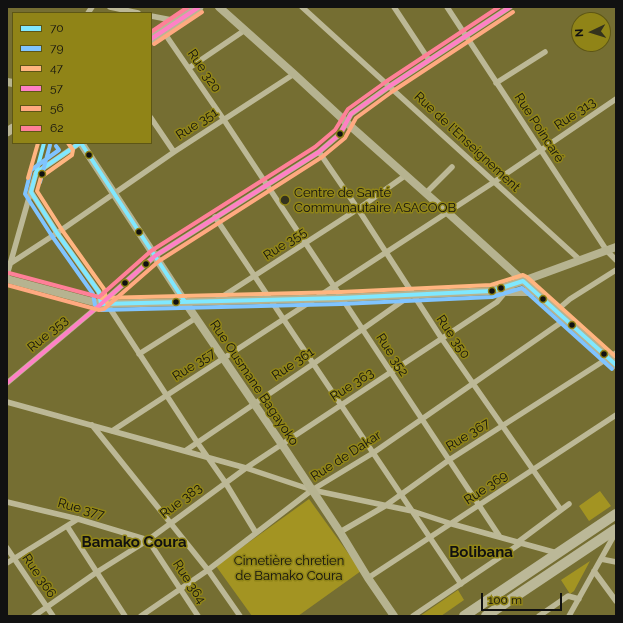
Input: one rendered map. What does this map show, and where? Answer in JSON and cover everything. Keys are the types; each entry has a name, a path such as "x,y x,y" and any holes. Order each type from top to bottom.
{"highway":[{"path":"464,616 616,514"},
{"path":"486,616 616,529"}],"main road":[{"path":"152,38 199,7"},
{"path":"219,7 346,123 616,364"},
{"name":"Rue Ousmane Bagayoko","path":"82,144 185,302 282,444 394,616"},
{"path":"492,291 616,247"},
{"path":"7,279 104,304 318,297 342,298 492,291 535,292"}],"street":[{"path":"110,7 133,12"},
{"name":"Rue de l'Enseignement","path":"302,7 580,260"},
{"path":"394,7 429,60"},
{"name":"Rue Poincaré","path":"447,7 607,251 616,260"},
{"name":"Rue 353","path":"7,383 104,304 155,256 319,152 340,134 351,114 390,86 510,7"},
{"path":"152,16 177,22"},
{"path":"189,68 245,30"},
{"name":"Rue 320","path":"163,31 267,184"},
{"path":"496,83 545,52"},
{"name":"Rue 351","path":"10,263 57,233 174,152 294,74"},
{"name":"Rue 313","path":"447,212 541,151 616,99"},
{"path":"152,119 174,152"},
{"path":"7,275 36,173 80,144"},
{"name":"Rue 350","path":"319,152 472,384 561,510"},
{"path":"426,193 452,168"},
{"name":"Rue 355","path":"217,300 358,209 406,175"},
{"name":"Rue 352","path":"267,184 500,537"},
{"path":"31,192 57,233 99,292 104,304 140,354 225,482 256,533"},
{"name":"Rue 357","path":"112,431 284,320 447,212"},
{"path":"215,217 460,584"},
{"path":"556,310 570,299 616,270"},
{"name":"Rue 363","path":"282,444 497,302 510,285"},
{"name":"Rue 361","path":"185,451 313,364 412,294"},
{"path":"140,354 196,318"},
{"name":"Rue de Dakar","path":"141,616 181,590 312,490 373,453 566,320"},
{"name":"Rue 367","path":"340,532 386,506 449,460 616,353"},
{"path":"7,402 246,468 312,490 412,511 452,524 557,553"},
{"name":"Rue 369","path":"368,578 616,415"},
{"path":"92,425 208,570 240,616"},
{"name":"Rue 383","path":"34,616 97,572 148,540 225,482 282,444"},
{"name":"Rue 377","path":"7,502 78,519 148,540"},
{"path":"414,616 520,543 570,504"},
{"path":"7,563 78,519"},
{"path":"67,526 125,616"},
{"path":"569,616 616,532"},
{"name":"Rue 364","path":"148,540 198,616"},
{"name":"Rue 366","path":"7,548 53,616"},
{"path":"601,559 616,562"},
{"path":"594,571 616,601"},
{"path":"539,616 568,596 579,599"}],"green space":[{"path":"600,491 611,506 589,521 579,506"},
{"name":"Cimetière chretien de Bamako Coura","path":"309,499 361,571 298,616 252,616 216,566"},
{"path":"590,561 574,591 570,594 561,580"},
{"path":"458,590 464,600 441,616 420,616"}],"transit line":[{"name":"62","path":"152,31 188,7"},
{"name":"57","path":"152,38 199,7"},
{"name":"62","path":"9,273 99,297 151,251 315,147 335,130 348,109 387,81 499,7"},
{"name":"57","path":"7,383 101,304 155,256 319,152 340,134 351,114 390,86 510,7"},
{"name":"56","path":"154,44 202,12"},
{"name":"56","path":"7,285 99,310 104,309 159,261 322,157 345,138 356,118 393,91 513,12"},
{"name":"47","path":"28,178 38,144"},
{"name":"70","path":"44,144 31,192 57,233 99,292 101,304 341,298 492,291 523,281 616,365"},
{"name":"47","path":"69,144 73,150 72,155 41,177 37,191 62,230 104,289 107,303"},
{"name":"70","path":"36,173 79,144"},
{"name":"70","path":"82,144 185,302"},
{"name":"79","path":"40,182 50,145"},
{"name":"79","path":"56,146 59,150 31,170 25,194 52,236 93,294 95,305"},
{"name":"47","path":"101,298 341,292 491,285 523,275 616,357"},
{"name":"79","path":"101,310 341,304 492,297 522,288 612,369"}],"place":[{"name":"Centre de Santé Communautaire ASACOOB","path":"285,200"}],"district":[{"name":"Bamako Coura","path":"134,542"},
{"name":"Bolibana","path":"481,552"}]}
